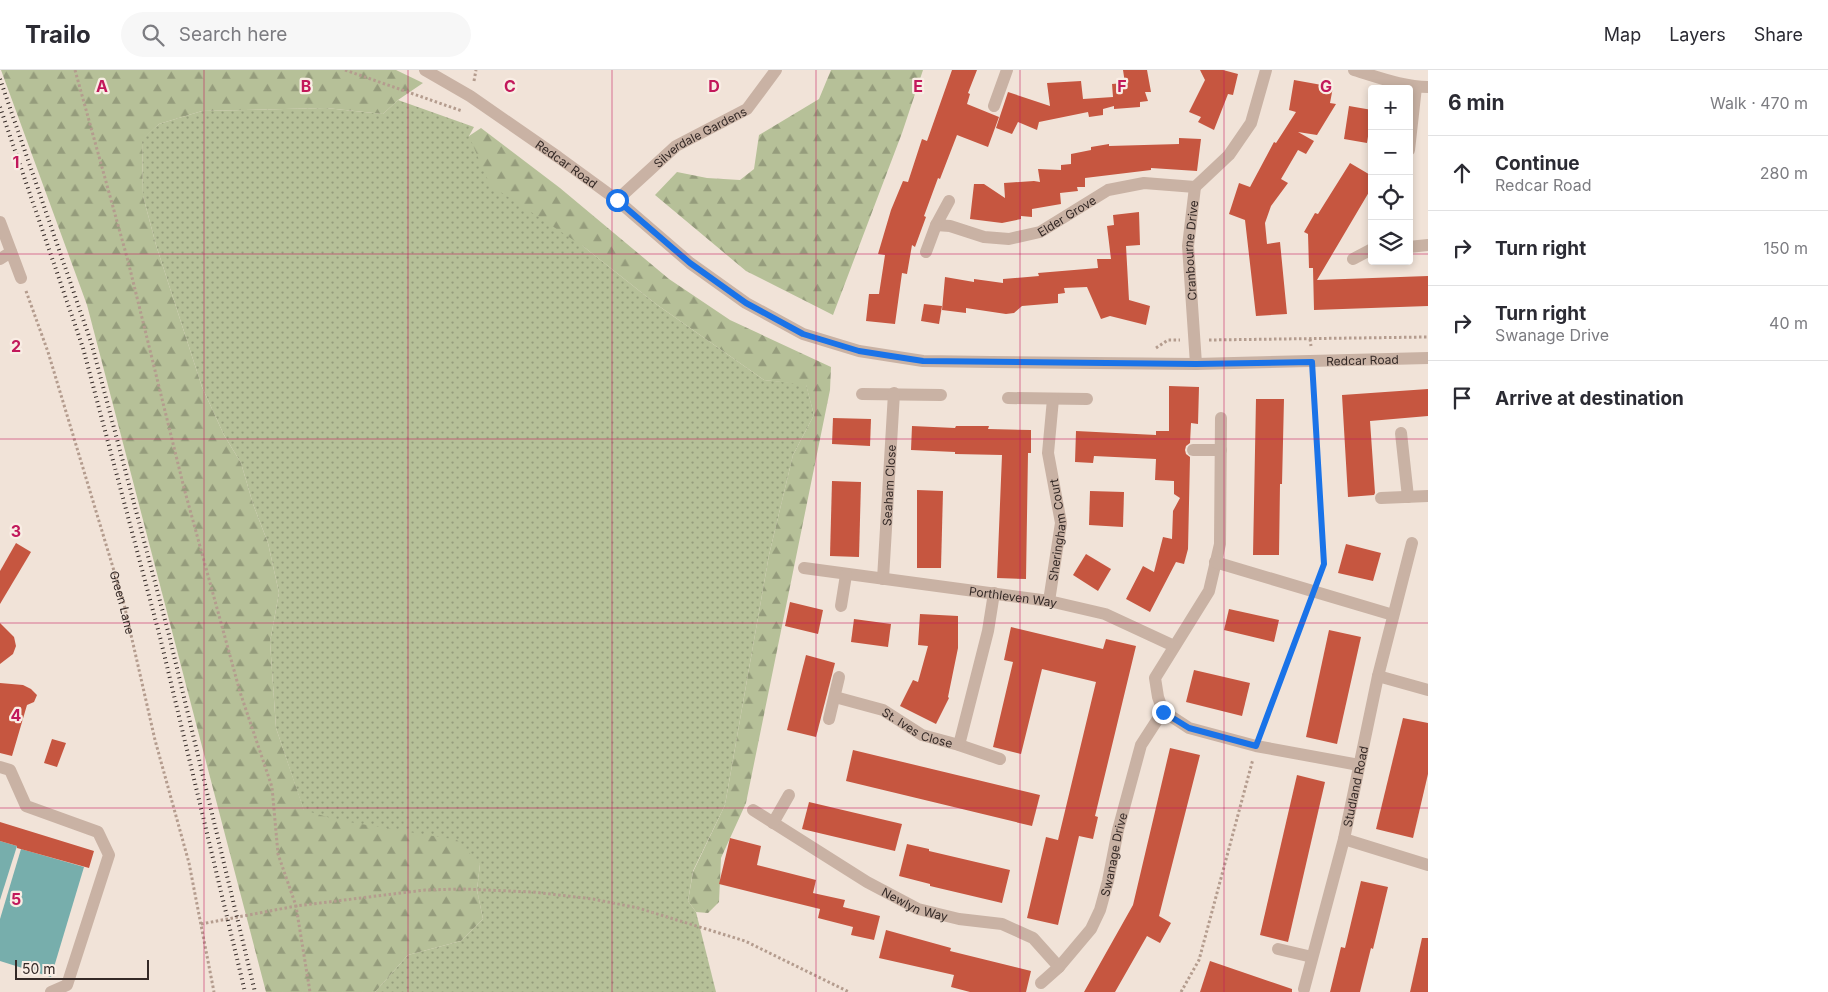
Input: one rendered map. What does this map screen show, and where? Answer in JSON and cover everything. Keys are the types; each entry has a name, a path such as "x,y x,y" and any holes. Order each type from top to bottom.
{"street":[{"name":"Silverdale Gardens","path":"617,200 676,146 747,109 776,70"},
{"name":"Cranbourne Drive","path":"1196,364 1188,246 1195,187 1229,155 1251,123 1266,70"},
{"path":"1354,70 1389,81 1422,87 1413,131"},
{"name":"Redcar Road","path":"427,71 509,122 617,200 690,263 746,303 803,334 859,351 923,361 1196,364 1428,358"},
{"path":"994,106 1005,74"},
{"name":"Elder Grove","path":"936,225 950,226 984,237 1009,239 1040,232 1108,190 1144,183 1195,187"},
{"path":"926,252 936,225 949,201"},
{"path":"0,222 6,256 21,278"},
{"path":"1413,247 1428,245"},
{"path":"1353,259 1368,251"},
{"name":"Seaham Close","path":"883,579 894,393"},
{"path":"862,394 941,394"},
{"path":"1008,398 1087,399"},
{"name":"Sheringham Court","path":"1049,601 1062,523 1048,453 1053,399"},
{"path":"1221,418 1220,544 1209,591 1155,678 1163,712 1189,728 1256,746 1359,765"},
{"path":"1402,432 1408,497"},
{"path":"1193,450 1221,450"},
{"path":"1381,498 1428,496"},
{"name":"Studland Road","path":"1304,989 1344,840 1378,676 1412,542"},
{"path":"1215,562 1393,615"},
{"name":"Porthleven Way","path":"804,568 1049,601 1105,614 1174,646"},
{"path":"842,606 846,575"},
{"path":"959,745 988,631 994,593"},
{"path":"1378,676 1428,690"},
{"path":"829,719 840,677"},
{"name":"St. Ives Close","path":"835,697 883,710 922,735 1000,759"},
{"name":"Swanage Drive","path":"1041,983 1059,967 1091,929 1100,910 1118,830 1141,745 1163,712"},
{"path":"0,767 10,770 26,806 98,832 109,855 67,985 50,992"},
{"path":"773,823 789,795"},
{"name":"Newlyn Way","path":"753,810 867,882 918,909 959,919 1002,924 1033,938 1059,967"},
{"path":"1344,840 1428,865"},
{"path":"1278,949 1312,957"}],"path":[{"path":"75,70 128,261 184,488 240,692 272,787 278,854 296,906 310,992"},
{"path":"345,70 465,112"},
{"name":"Green Lane","path":"21,278 48,352 124,604 155,740 189,863 214,992"},
{"path":"1154,350 1168,340 1428,337"},
{"path":"1181,992 1200,960 1256,746 1324,564 1312,362"},
{"path":"200,924 296,906 425,890 533,892 638,908 745,941 849,992"}],"green space":[{"path":"1,70 396,70 423,83 398,100 383,114 326,108 202,111 159,124 142,140 143,196 156,245 202,387 224,435 241,463 253,504 268,543 279,593 270,642 276,728 304,810 337,820 457,840 480,864 477,890 483,919 461,941 408,955 375,992 266,992 87,305"},
{"path":"831,70 923,70 902,133 833,315 746,271 655,195 677,172 707,178 740,180 754,169 759,135 819,99"},
{"path":"398,100 474,127 469,136 584,247 656,304 764,380 806,384 814,415 793,455 769,555 725,805 693,871 688,901 696,912 716,992 375,992 408,955 461,941 483,919 477,890 480,864 304,811 276,728 270,642 279,593 268,543 253,504 241,463 224,435 202,387 156,245 143,196 142,139 159,124 202,111 326,108 383,114"},
{"path":"481,128 560,188 669,279 730,320 831,367 830,390 746,803 721,858 719,902 708,913 696,912 688,901 693,872 725,805 769,555 793,455 814,415 806,385 764,380 656,304 584,247 490,185 469,136"}],"water":[{"path":"0,841 17,846 0,900"},
{"path":"21,849 84,867 51,977 0,961 0,919"}],"building":[{"path":"952,70 977,70 968,93 970,94 967,104 999,117 988,147 957,135 940,179 938,178 915,247 912,245 907,274 902,273 895,324 866,321 869,294 879,294 885,255 878,254 891,210 903,181 908,182 922,139 927,141"},
{"path":"1123,70 1147,70 1151,92 1145,92 1148,101 1140,102 1140,107 1114,109 1114,106 1103,109 1103,115 1089,117 1088,112 1039,122 1037,130 1018,122 1012,134 996,128 1008,92 1050,106 1047,83 1081,81 1083,99 1113,97 1112,84 1125,83"},
{"path":"1200,70 1223,70 1238,74 1233,95 1228,94 1214,130 1198,122 1201,117 1189,112 1205,80"},
{"path":"1294,80 1333,87 1330,103 1336,104 1317,135 1298,132 1314,141 1306,154 1298,150 1281,179 1288,183 1271,206 1265,223 1267,244 1280,242 1287,314 1256,316 1245,220 1229,214 1239,183 1250,187 1274,142 1276,143 1296,112 1289,110"},
{"path":"1349,106 1368,109 1367,143 1344,139"},
{"path":"1179,138 1201,139 1197,171 1151,168 1151,170 1085,178 1085,187 1077,187 1078,191 1060,193 1061,204 1032,209 1032,217 1021,216 1021,219 1002,223 970,219 974,184 984,184 1005,198 1004,183 1040,182 1038,169 1061,170 1061,165 1071,164 1071,154 1091,150 1091,147 1109,144 1109,146 1179,144"},
{"path":"1350,163 1368,174 1368,194 1317,280 1428,276 1428,306 1314,310 1313,268 1309,268 1308,234 1304,232 1315,213 1318,214"},
{"path":"1139,212 1140,245 1126,246 1129,300 1150,306 1146,325 1110,316 1101,319 1087,287 1064,288 1065,293 1058,294 1058,303 1022,306 1014,313 1006,314 966,308 966,313 942,310 945,277 974,282 974,279 1003,283 1003,279 1039,276 1038,273 1098,268 1097,259 1111,259 1107,226 1114,225 1113,215"},
{"path":"924,304 942,306 939,324 921,321"},
{"path":"1169,386 1199,387 1198,424 1191,423 1190,443 1186,446 1185,450 1186,454 1190,457 1188,549 1184,564 1176,562 1150,612 1126,599 1143,566 1154,572 1163,537 1172,539 1173,511 1180,498 1174,494 1174,481 1155,480 1156,459 1094,456 1093,463 1075,462 1076,431 1156,435 1156,431 1169,431"},
{"path":"1428,389 1428,416 1370,421 1375,493 1374,495 1348,497 1342,395"},
{"path":"1256,399 1284,399 1279,555 1253,555"},
{"path":"833,418 871,419 870,446 832,444"},
{"path":"912,426 955,428 956,426 989,426 988,429 1031,430 1031,453 1028,453 1026,579 997,578 1002,455 955,454 955,452 911,450"},
{"path":"832,481 861,482 859,557 830,556"},
{"path":"917,490 943,491 941,568 917,568"},
{"path":"1090,491 1124,492 1123,527 1089,525"},
{"path":"16,543 31,552 0,604 0,571"},
{"path":"1346,544 1381,553 1373,581 1338,573"},
{"path":"1086,554 1111,569 1098,591 1073,575"},
{"path":"790,602 823,610 818,634 785,626"},
{"path":"1229,609 1279,620 1274,642 1224,630"},
{"path":"920,614 958,616 958,648 949,698 936,724 900,706 913,680 918,682 928,646 918,645"},
{"path":"854,619 891,624 888,647 851,642"},
{"path":"0,623 14,637 16,646 13,654 0,664"},
{"path":"1011,627 1103,649 1106,639 1136,646 1095,816 1098,817 1093,839 1079,836 1058,925 1027,918 1046,837 1058,840 1096,682 1042,669 1021,754 993,747 1013,662 1004,660"},
{"path":"1329,630 1361,637 1337,744 1306,737"},
{"path":"806,655 835,663 816,737 787,730"},
{"path":"1194,670 1250,683 1242,716 1186,702"},
{"path":"0,683 23,685 37,695 34,702 27,705 12,756 0,753"},
{"path":"1403,718 1428,723 1428,774 1413,838 1376,829"},
{"path":"52,739 66,743 57,767 44,763"},
{"path":"1170,748 1200,755 1159,916 1171,923 1160,943 1147,936 1115,992 1084,992 1133,905"},
{"path":"853,750 1040,795 1032,826 846,781"},
{"path":"1297,775 1325,782 1288,942 1260,935"},
{"path":"809,802 902,824 895,851 802,829"},
{"path":"0,822 94,851 89,868 17,848 17,846 0,841"},
{"path":"730,838 761,846 757,865 816,880 813,893 845,900 843,907 880,916 874,940 851,935 853,927 818,918 820,909 719,884"},
{"path":"907,844 1010,870 1002,903 930,886 930,884 899,876"},
{"path":"1361,881 1388,887 1373,949 1371,948 1360,992 1330,992 1341,947 1345,948"},
{"path":"886,930 951,948 950,951 1031,971 1026,992 970,992 951,987 954,975 879,958"},
{"path":"1422,938 1428,938 1428,992 1410,992"},
{"path":"1210,961 1292,989 1292,992 1200,992"}],"railway":[{"path":"0,79 92,345 169,635 255,992"},
{"path":"0,107 83,348 160,637 245,992"}],"route":[{"path":"617,200 690,263 746,303 803,334 859,351 923,361 1196,364 1312,362 1324,564 1256,746 1189,728 1163,712"}]}
